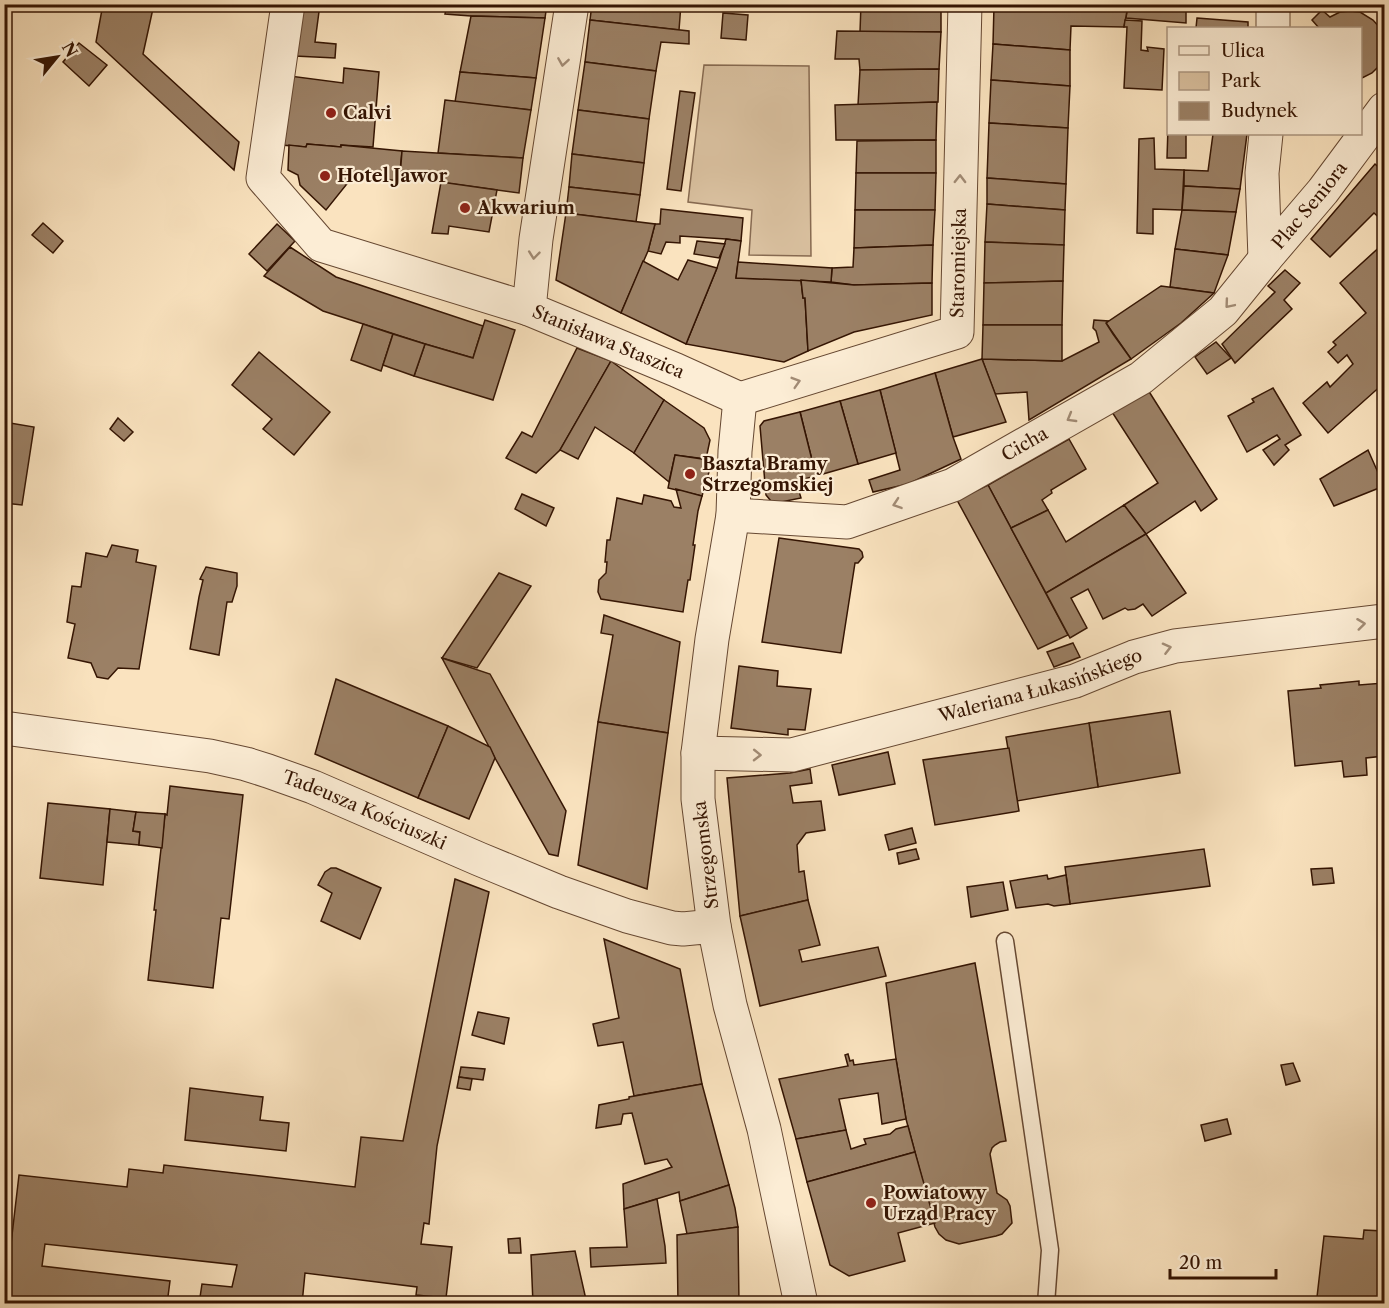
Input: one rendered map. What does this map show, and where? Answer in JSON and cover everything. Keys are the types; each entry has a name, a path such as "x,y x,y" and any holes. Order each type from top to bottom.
{"street":[{"path":"288,4 263,178 321,245 529,309"},
{"name":"Stanisława Staszica","path":"572,4 536,239 529,309 740,399"},
{"name":"Staromiejska","path":"740,399 957,332 965,4"},
{"path":"1273,27 1274,4"},
{"name":"Plac Seniora","path":"1266,259 1323,191 1384,109"},
{"name":"Plac Seniora","path":"1266,135 1263,173 1266,259"},
{"name":"Cicha","path":"733,515 847,522 953,484 1141,378 1223,311 1266,259"},
{"name":"Strzegomska","path":"740,399 735,451 733,515 712,639 698,753 698,799 714,926 730,1005 764,1129 801,1304"},
{"name":"Waleriana Łukasińskiego","path":"698,753 792,755 1075,681 1134,657 1175,646 1384,621"},
{"name":"Tadeusza Kościuszki","path":"4,728 199,755 257,767 313,787 560,892 627,916 672,928 714,926"}],"lane":[{"path":"1005,941 1050,1250 1046,1304"}],"green space":[{"path":"704,65 809,66 811,256 749,255 752,210 688,202"}],"building":[{"path":"103,4 154,4 143,54 239,142 234,170 96,42"},
{"path":"301,4 320,4 315,42 336,44 335,58 295,56"},
{"path":"447,4 547,4 545,18 445,14"},
{"path":"592,4 681,4 679,30 590,20"},
{"path":"861,4 941,4 941,32 860,32"},
{"path":"994,4 1192,4 1191,10 1186,10 1186,23 1126,18 1127,11 994,6"},
{"path":"994,6 1127,11 1124,27 1071,26 1070,50 993,44"},
{"path":"1322,10 1330,17 1340,12 1360,12 1373,20 1384,36 1384,54 1378,67 1362,78 1362,27 1318,27 1312,20"},
{"path":"723,13 748,15 746,40 721,38"},
{"path":"471,16 545,18 536,78 460,72"},
{"path":"1197,18 1248,22 1248,27 1196,27"},
{"path":"590,20 689,31 689,44 661,42 656,71 585,62"},
{"path":"1125,20 1142,21 1141,50 1148,51 1147,47 1164,49 1162,90 1124,88 1127,27 1124,27"},
{"path":"837,31 941,32 939,69 860,70 859,59 835,59"},
{"path":"79,43 107,65 89,86 63,62"},
{"path":"993,44 1070,50 1070,86 991,80"},
{"path":"585,62 656,71 649,119 578,110"},
{"name":"Calvi","path":"344,68 379,72 373,147 281,145 290,76 343,83"},
{"path":"939,69 938,102 858,105 860,70"},
{"path":"460,72 536,78 531,110 455,102"},
{"path":"991,80 1070,86 1068,128 989,123"},
{"path":"680,91 695,93 681,191 667,189"},
{"path":"445,100 531,110 523,158 438,153"},
{"path":"937,102 936,140 836,140 835,105"},
{"path":"578,110 649,119 644,163 572,154"},
{"path":"989,123 1068,128 1066,184 987,178"},
{"path":"1168,135 1186,135 1186,158 1167,158"},
{"path":"1213,135 1247,135 1240,189 1184,186 1184,170 1208,171"},
{"path":"1154,138 1155,169 1184,170 1182,210 1153,209 1153,234 1137,233 1139,139"},
{"path":"936,140 936,173 856,173 857,141"},
{"name":"Hotel Jawor","path":"307,144 402,151 399,181 354,175 326,210 300,185 298,175 288,170 289,145 306,147"},
{"path":"402,151 523,158 519,193 431,181 431,179 400,177"},
{"path":"572,154 644,163 640,195 569,187"},
{"path":"1375,164 1384,172 1384,222 1374,213 1330,257 1311,239"},
{"path":"856,173 936,173 935,210 855,210"},
{"path":"987,178 1066,184 1065,210 987,204"},
{"name":"Akwarium","path":"441,182 497,190 489,232 449,226 448,234 432,233"},
{"path":"1184,186 1240,189 1236,212 1182,210"},
{"path":"569,187 640,195 636,222 566,213"},
{"path":"987,204 1065,210 1064,245 985,242"},
{"path":"661,209 743,218 741,241 680,236 680,243 666,242 661,254 648,251 655,224 660,224"},
{"path":"855,210 935,210 933,245 854,248"},
{"path":"1182,210 1236,212 1228,255 1175,249"},
{"path":"566,213 655,224 648,251 621,313 556,280"},
{"path":"43,223 63,241 53,253 32,235"},
{"path":"277,224 295,241 267,271 249,254"},
{"path":"726,239 741,241 736,278 801,280 803,298 805,298 808,351 784,362 686,344 717,268"},
{"path":"697,241 725,244 719,258 694,254"},
{"path":"985,242 1064,245 1063,281 984,283"},
{"path":"1384,243 1384,383 1328,433 1303,403 1327,382 1330,387 1353,364 1347,355 1338,363 1328,352 1336,345 1333,342 1366,313 1340,283"},
{"path":"933,245 932,283 854,285 831,282 832,268 853,267 854,248"},
{"path":"290,247 336,277 483,326 473,358 323,311 264,276"},
{"path":"1175,249 1228,255 1214,293 1170,287"},
{"path":"688,260 717,268 686,344 621,313 643,261 678,280"},
{"path":"738,262 832,268 831,282 736,278"},
{"path":"1285,270 1300,283 1284,300 1292,309 1235,363 1222,344 1275,292 1268,286"},
{"path":"801,280 854,285 932,283 932,315 854,332 808,351 805,298 803,298"},
{"path":"1063,281 1062,325 983,325 984,283"},
{"path":"1161,286 1214,293 1181,323 1131,359 1106,323"},
{"path":"485,320 515,330 493,400 414,376 425,344 473,358"},
{"path":"1094,320 1108,321 1106,323 1131,359 1029,420 1027,392 995,394 982,359 1062,361 1099,342 1093,328"},
{"path":"363,324 393,334 381,371 351,360"},
{"path":"983,325 1062,325 1062,361 982,359"},
{"path":"393,334 425,344 414,376 383,365"},
{"path":"1216,342 1231,358 1207,374 1195,357"},
{"path":"577,348 611,361 560,450 536,473 506,458 522,432 532,437"},
{"path":"259,352 330,412 294,455 263,429 272,419 232,385"},
{"path":"982,359 1006,422 953,437 935,373"},
{"path":"611,361 664,400 634,453 595,427 578,459 560,450"},
{"path":"935,373 961,459 908,484 873,492 869,480 900,470 880,390"},
{"path":"1273,388 1301,435 1285,445 1289,450 1274,465 1263,450 1280,439 1277,435 1247,452 1228,416 1254,402 1252,399"},
{"path":"880,390 896,453 858,464 840,401"},
{"path":"1148,390 1217,499 1201,511 1195,501 1146,534 1124,505 1158,483 1112,412"},
{"path":"664,400 704,428 710,440 706,459 675,455 669,482 634,453"},
{"path":"840,401 858,464 816,476 800,412"},
{"path":"800,412 816,476 796,481 801,498 776,503 766,495 760,426 764,421"},
{"path":"118,418 133,432 124,441 110,429"},
{"path":"4,422 34,427 22,505 4,503"},
{"path":"1069,439 1086,469 1051,490 1052,493 1042,500 1048,510 1011,528 988,485"},
{"path":"1368,450 1384,486 1334,506 1320,479"},
{"name":"Baszta Bramy Strzegomskiej","path":"675,455 709,460 711,465 702,496 668,488"},
{"path":"988,485 1068,635 1038,649 957,500"},
{"path":"676,489 702,496 683,612 601,599 598,592 599,580 606,573 607,540 610,540 617,498 642,504 644,495 671,501 674,507 681,508"},
{"path":"522,494 554,508 546,526 515,509"},
{"path":"1124,505 1146,534 1046,593 1011,528 1048,510 1066,542"},
{"path":"1146,534 1186,593 1152,616 1143,604 1135,609 1125,608 1103,619 1088,589 1071,598 1087,628 1070,638 1046,593"},
{"path":"779,538 859,549 862,552 863,557 855,563 841,653 762,642"},
{"path":"112,545 138,550 136,562 156,566 139,669 118,668 108,679 97,677 91,663 68,658 75,624 67,622 72,586 81,587 86,553 107,557"},
{"path":"206,567 237,573 237,586 232,602 227,602 219,655 190,649 203,580 200,579"},
{"path":"499,573 531,586 477,668 442,658"},
{"path":"604,615 680,642 668,733 598,722 613,635 601,633"},
{"path":"1073,643 1080,657 1054,667 1047,652"},
{"path":"442,658 490,674 566,811 558,856 549,854"},
{"path":"739,666 778,671 777,686 811,689 805,730 788,729 788,735 731,728"},
{"path":"336,679 448,726 418,798 315,754"},
{"path":"1359,681 1359,685 1384,683 1384,756 1366,758 1367,775 1344,777 1342,761 1295,766 1288,691"},
{"path":"1170,711 1180,773 1098,787 1089,723"},
{"path":"598,722 668,733 647,889 578,865"},
{"path":"1089,723 1098,787 1017,801 1006,737"},
{"path":"448,726 490,747 495,758 469,819 418,798"},
{"path":"1009,748 1019,811 935,825 923,760"},
{"path":"888,752 895,784 839,795 832,765"},
{"path":"810,769 812,783 790,786 793,803 821,801 825,830 806,833 797,845 799,872 804,871 808,900 740,916 727,778 790,773"},
{"path":"170,786 243,795 229,919 221,918 213,988 148,980 156,910 154,910"},
{"path":"48,803 110,809 103,885 40,878"},
{"path":"110,809 136,812 133,831 140,832 139,845 107,842"},
{"path":"136,812 165,814 162,848 139,845 140,832 133,831"},
{"path":"912,828 916,843 889,850 885,835"},
{"path":"916,849 919,859 899,864 897,853"},
{"path":"1204,849 1210,886 1070,904 1065,867"},
{"path":"336,868 381,888 360,939 321,921 332,893 318,885 325,872"},
{"path":"1332,868 1334,883 1313,885 1311,869"},
{"path":"1047,875 1048,879 1066,875 1070,904 1016,908 1010,881"},
{"path":"455,879 489,892 437,1146 429,1224 424,1223 421,1244 452,1247 446,1298 416,1295 417,1287 305,1273 302,1304 199,1304 202,1284 232,1287 237,1265 45,1244 42,1266 170,1281 167,1304 4,1304 19,1175 127,1187 129,1169 163,1173 164,1165 355,1187 361,1137 403,1141"},
{"path":"1003,882 1008,910 971,917 967,887"},
{"path":"808,900 820,945 799,950 802,962 878,947 886,976 760,1006 740,916"},
{"path":"604,939 680,969 702,1084 634,1096 623,1042 598,1046 593,1024 619,1018"},
{"path":"975,963 1006,1141 995,1145 990,1154 997,1193 1007,1200 1010,1206 1012,1223 1002,1234 959,1244 946,1240 935,1227 906,1119 886,983"},
{"path":"478,1012 509,1018 504,1044 472,1035"},
{"path":"848,1054 854,1065 896,1059 906,1119 882,1124 878,1093 839,1099 846,1130 796,1139 779,1079 848,1066 845,1055"},
{"path":"1293,1063 1300,1081 1286,1085 1281,1065"},
{"path":"461,1067 485,1069 483,1080 459,1077"},
{"path":"459,1077 472,1079 470,1090 457,1088"},
{"path":"702,1084 729,1185 680,1201 679,1192 624,1209 623,1184 672,1167 667,1159 645,1164 632,1113 623,1114 621,1124 596,1128 599,1105 629,1099 629,1097"},
{"path":"190,1088 263,1097 260,1120 289,1123 286,1151 185,1140"},
{"path":"1227,1119 1231,1134 1205,1141 1201,1125"},
{"path":"908,1126 915,1152 807,1182 796,1139 846,1130 851,1149 866,1144 864,1139 890,1134 896,1129"},
{"name":"Powiatowy Urząd Pracy","path":"915,1152 935,1223 898,1233 905,1261 849,1276 830,1265 807,1182"},
{"path":"729,1185 738,1227 687,1234 680,1201"},
{"path":"657,1199 666,1263 591,1267 590,1248 627,1247 624,1209"},
{"path":"738,1227 739,1304 678,1304 677,1235"},
{"path":"1364,1230 1383,1231 1384,1303 1317,1297 1324,1236 1363,1239"},
{"path":"520,1238 521,1253 509,1253 508,1239"},
{"path":"575,1251 587,1304 533,1304 531,1255"},
{"path":"302,1298 361,1304 302,1304"}],"place":[{"name":"Calvi","path":"331,113"},
{"name":"Hotel Jawor","path":"325,176"},
{"name":"Akwarium","path":"465,208"},
{"name":"Baszta Bramy Strzegomskiej","path":"690,474"},
{"name":"Powiatowy Urząd Pracy","path":"871,1203"}]}
